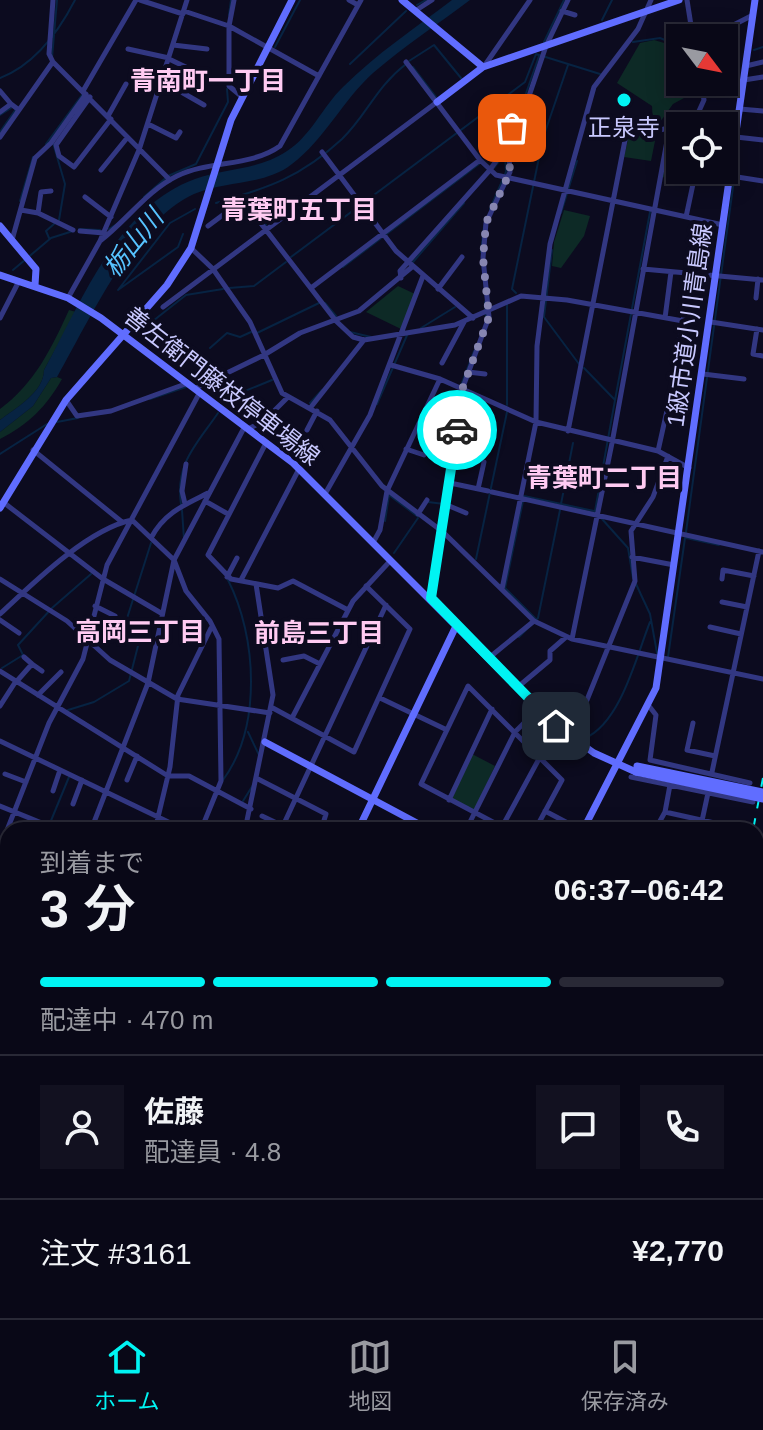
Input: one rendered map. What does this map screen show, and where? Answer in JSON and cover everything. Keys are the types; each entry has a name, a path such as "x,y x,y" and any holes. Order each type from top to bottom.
{"street":[{"path":"53,0 49,54 53,62 170,180"},
{"path":"126,84 110,117 74,167 59,156 56,145 138,0 156,8 229,26 319,76"},
{"path":"156,8 160,0"},
{"path":"71,300 139,150 187,0"},
{"path":"234,0 229,26 229,86 241,96"},
{"path":"161,613 103,579 2,505 66,400 167,285 191,248 208,199 216,163 241,96 292,0"},
{"path":"100,241 170,180 216,163 257,158 280,146 359,2 349,0"},
{"path":"417,12 432,0"},
{"path":"163,307 483,67 530,0"},
{"path":"431,598 447,505 460,386 468,372 487,313 486,223 504,178 543,47 569,13 568,0"},
{"path":"502,589 536,422 537,346 547,297 550,244 568,192 594,87 638,29 651,0"},
{"path":"483,67 679,0"},
{"path":"687,0 691,24"},
{"name":"1級市道小川青島線","path":"738,123 755,0"},
{"path":"405,1 483,67"},
{"path":"734,24 753,14"},
{"path":"173,45 207,49"},
{"path":"128,49 169,58 194,71"},
{"path":"0,137 53,62"},
{"path":"406,62 491,172 533,185 724,225"},
{"path":"746,66 763,62"},
{"path":"744,80 763,77"},
{"path":"162,81 204,105"},
{"path":"0,91 19,110"},
{"path":"12,240 35,158 51,143 86,94"},
{"path":"0,112 11,104"},
{"path":"740,109 763,111"},
{"path":"586,116 666,130"},
{"path":"148,124 176,138 180,132"},
{"path":"66,400 77,416 111,411 195,387 264,355 300,333 359,311 401,278 491,172 510,129 520,124"},
{"path":"568,431 628,125"},
{"path":"738,137 763,140"},
{"path":"101,170 127,138"},
{"path":"519,686 550,660 550,651 569,638 612,443 666,145"},
{"path":"322,152 410,265 473,318"},
{"path":"311,288 480,160"},
{"path":"738,177 763,181"},
{"path":"686,217 693,184"},
{"name":"1級市道小川青島線","path":"586,822 649,706 662,658 730,184"},
{"path":"38,213 41,192 51,191"},
{"path":"85,197 111,217"},
{"path":"208,226 243,200 336,321 353,337 364,340 465,321 487,313 515,296 547,297 683,321"},
{"path":"21,210 38,213 73,230"},
{"path":"0,226 36,269 35,285"},
{"path":"80,231 104,233"},
{"path":"191,248 213,269 250,322 278,387 288,397 314,409 341,431 387,491 443,532 534,621 569,638 763,679"},
{"path":"438,289 462,257"},
{"path":"643,269 760,280 756,298"},
{"path":"665,318 671,272"},
{"name":"善左衛門藤枝停車場線","path":"0,275 35,285 99,316 195,387 300,468 457,624"},
{"path":"658,451 690,275"},
{"path":"325,494 370,415 423,276"},
{"path":"0,318 20,280"},
{"path":"442,363 465,321"},
{"path":"711,322 760,330 753,354 763,356"},
{"path":"307,430 314,409 364,340"},
{"path":"390,365 460,386 536,422 612,443 658,451 690,468"},
{"path":"468,372 485,374"},
{"path":"703,374 744,379"},
{"path":"374,541 380,530 387,491 440,379"},
{"path":"10,822 57,707 77,674 103,579 195,387"},
{"path":"94,822 148,683 174,560 247,428 264,421 288,397"},
{"path":"458,420 473,423"},
{"path":"266,442 208,551 227,577 278,588 293,581 348,610"},
{"path":"406,449 424,455"},
{"path":"33,450 122,522"},
{"path":"571,738 635,581 631,538 636,522 653,497 668,456"},
{"path":"478,489 484,462"},
{"path":"183,505 186,464"},
{"path":"241,580 300,468"},
{"path":"450,483 761,551 712,772"},
{"path":"151,538 159,522 183,505 211,492"},
{"path":"418,514 427,500"},
{"path":"205,501 228,514"},
{"path":"447,505 466,513"},
{"path":"0,614 101,531 132,520"},
{"path":"132,520 174,560 186,591 210,621 219,639 221,781 204,822"},
{"path":"632,557 676,565"},
{"path":"227,577 237,558"},
{"path":"292,718 348,610 392,559"},
{"path":"722,579 723,570 754,576"},
{"path":"0,579 67,621 87,641 148,683 177,699 250,710 271,710 354,752 410,629 366,586"},
{"path":"247,822 273,695 256,584"},
{"path":"722,602 747,607"},
{"path":"285,822 386,605"},
{"path":"95,606 115,616"},
{"path":"0,620 19,633"},
{"path":"490,657 534,621"},
{"path":"362,822 457,624 571,738 618,764 670,785 753,802"},
{"path":"710,627 741,634"},
{"path":"157,822 168,776 177,699 211,628"},
{"path":"283,660 304,656 320,664"},
{"path":"24,657 42,671"},
{"path":"0,706 16,681 32,664"},
{"path":"0,671 168,776 189,776 251,809"},
{"path":"38,695 61,672"},
{"path":"492,822 421,784 468,686 562,780 539,822"},
{"path":"380,698 448,730"},
{"path":"649,706 656,715 650,760 750,783"},
{"path":"470,822 515,732 539,708"},
{"path":"449,800 492,709"},
{"path":"693,723 687,750 715,756"},
{"path":"0,741 168,822"},
{"path":"265,742 415,822"},
{"path":"127,780 137,756"},
{"path":"508,822 540,757"},
{"path":"53,791 60,770"},
{"path":"635,772 763,792"},
{"path":"635,772 763,799"},
{"path":"5,774 26,782"},
{"path":"258,779 326,814 324,822"},
{"path":"73,804 82,780"},
{"path":"659,822 665,812 670,785"},
{"path":"702,820 708,793"},
{"path":"0,806 39,822"},
{"path":"545,811 566,822"},
{"path":"665,812 711,822"},
{"path":"262,816 272,822"}],"green space":[{"path":"654,40 666,44 666,96 688,96 673,104 660,122 653,124 652,106 617,83 640,43"},
{"path":"631,127 657,131 651,161 624,157"},
{"path":"564,210 590,216 584,236 561,268 552,266 554,242"},
{"path":"398,286 415,294 401,329 366,312"},
{"path":"69,310 76,312 39,385 28,399 0,420 0,409 32,377"},
{"path":"51,378 62,379 43,406 19,428 0,439 0,432 33,406"},
{"path":"472,754 495,766 474,811 452,799"}],"water":[{"name":"栃山川","path":"452,0 470,0 373,73 314,143 292,164 269,176 194,194 172,207 152,226 115,275 57,377 51,378 33,406 0,432 0,420 28,399 39,385 87,288 123,234 144,211 168,192 195,179 265,162 287,151 303,137 356,75"}],"waterway":[{"path":"52,58 57,0"},
{"path":"0,78 24,65 44,46 75,0"},
{"path":"229,15 231,0"},
{"path":"275,47 300,0"},
{"path":"417,5 426,0"},
{"path":"544,42 564,0"},
{"path":"602,20 612,0"},
{"path":"350,64 406,11"},
{"path":"633,42 660,38 666,40"},
{"path":"409,61 434,45 461,78"},
{"path":"754,50 763,47"},
{"path":"291,257 525,82 536,54 600,74"},
{"path":"515,125 539,56"},
{"path":"216,203 268,186 312,163 351,130 386,82 406,64"},
{"path":"516,293 512,289 543,138 568,65"},
{"path":"413,67 436,97"},
{"name":"栃山川","path":"144,197 168,176 196,164 228,102 227,89"},
{"path":"46,144 82,95"},
{"path":"0,115 11,108"},
{"path":"0,132 16,109"},
{"path":"494,168 505,154 513,131"},
{"path":"53,143 65,184 59,220"},
{"path":"490,209 506,172 505,154"},
{"path":"20,201 33,157"},
{"path":"561,213 577,161"},
{"path":"343,267 479,164"},
{"path":"686,532 733,184"},
{"path":"243,195 266,225"},
{"path":"413,262 464,203"},
{"name":"栃山川","path":"183,234 178,247 118,290 170,223 195,209"},
{"path":"615,400 650,212"},
{"path":"49,238 46,231 54,224"},
{"name":"栃山川","path":"109,229 117,224"},
{"path":"481,252 484,226"},
{"path":"79,229 100,230"},
{"path":"13,270 51,238 73,231"},
{"path":"552,250 544,317 579,364"},
{"path":"229,288 254,286 286,262"},
{"path":"144,328 186,295 223,289"},
{"path":"485,302 486,319"},
{"path":"257,333 319,303"},
{"path":"325,303 336,316"},
{"path":"507,304 507,405"},
{"path":"421,328 455,307"},
{"path":"210,348 227,333 240,337 251,332"},
{"path":"350,332 371,337"},
{"path":"377,404 408,333"},
{"path":"450,458 458,393 474,351"},
{"path":"584,368 615,400 595,511"},
{"path":"196,383 205,380"},
{"path":"235,395 272,380"},
{"path":"150,399 186,387"},
{"path":"310,403 322,390"},
{"path":"476,559 507,412"},
{"path":"181,504 181,477 189,455 218,413"},
{"path":"57,422 78,418"},
{"path":"0,454 47,424"},
{"path":"561,504 573,443"},
{"path":"385,521 389,495 417,516"},
{"path":"537,620 505,588 524,496 594,511"},
{"path":"428,502 444,504"},
{"path":"182,510 184,539"},
{"path":"519,637 538,618 560,510"},
{"path":"394,553 418,518"},
{"path":"602,519 628,548 633,578"},
{"path":"668,657 685,538"},
{"path":"686,538 719,545"},
{"path":"122,634 151,543"},
{"path":"2,668 23,655 18,645 52,608 91,574"},
{"path":"223,780 236,759 244,734 251,682 245,628 228,580"},
{"path":"636,584 650,614 657,653"},
{"path":"585,738 598,730 618,703 650,622"},
{"path":"68,710 94,702 129,681 139,642 151,645"},
{"path":"248,732 259,755"},
{"path":"50,822 69,777"},
{"path":"243,801 253,785"}],"railway":[{"path":"755,822 763,778"}],"way so far":[{"path":"457,430 463,387 489,317 483,258 486,223 510,172 509,155 520,124 512,128"}],"place":[{"name":"正泉寺","path":"624,100"}],"district":[{"name":"青南町一丁目","path":"208,81"},
{"name":"青葉町五丁目","path":"299,210"},
{"name":"青葉町二丁目","path":"604,478"},
{"name":"高岡三丁目","path":"140,632"},
{"name":"前島三丁目","path":"319,633"}],"route":[{"path":"457,430 431,598 556,726"}]}
